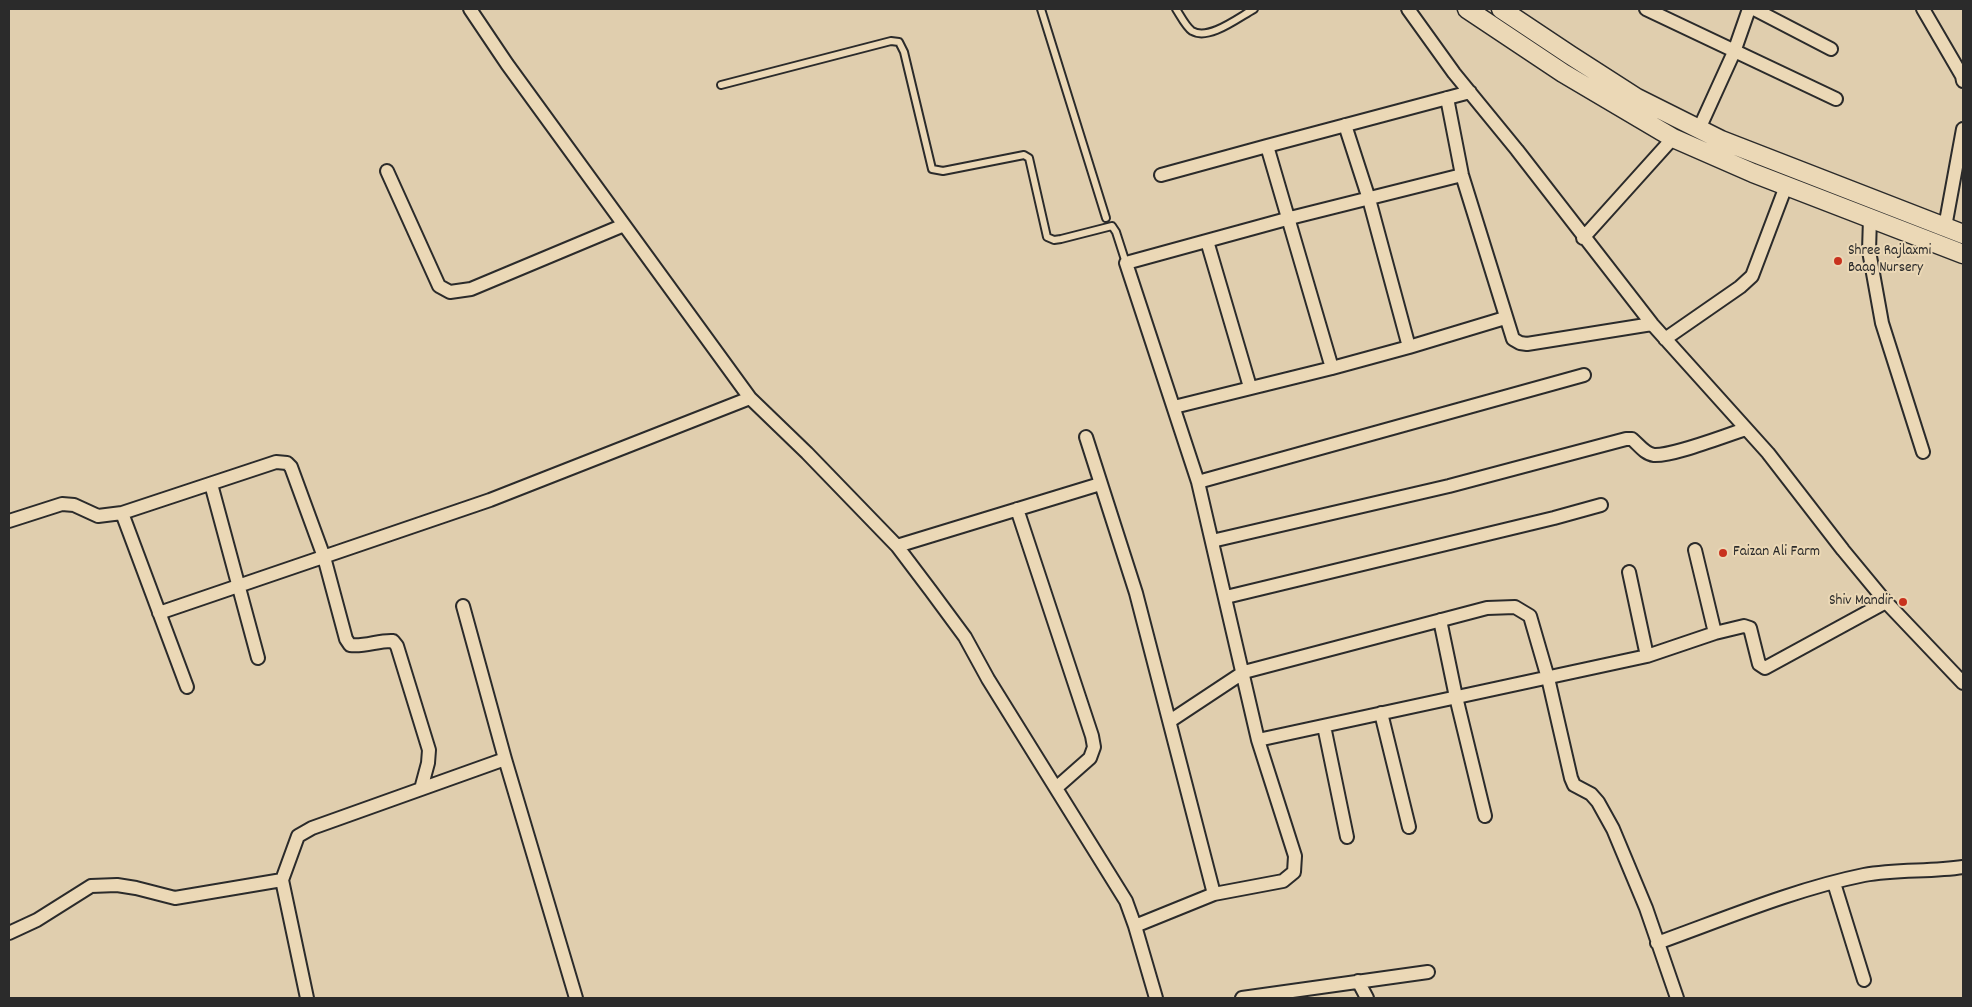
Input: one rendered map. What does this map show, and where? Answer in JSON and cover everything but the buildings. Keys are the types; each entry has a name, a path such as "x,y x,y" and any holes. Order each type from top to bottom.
{"street":[{"path":"470,9 750,398 807,453 897,546 965,637 988,679 1126,901 1156,998"},
{"path":"1408,9 1583,238 1652,324 1768,453 1886,602 1963,683"},
{"path":"1467,9 1563,73 1674,138 1786,186 1963,254"},
{"path":"1501,9 1637,98 1721,140 1963,234"},
{"path":"1646,9 1836,99"},
{"path":"1699,129 1734,52 1749,9"},
{"path":"1754,9 1831,49"},
{"path":"1923,9 1962,76 1963,81"},
{"path":"1161,175 1470,92"},
{"path":"1447,98 1462,175 1513,339 1527,344 1652,324"},
{"path":"1346,125 1370,199 1409,348"},
{"path":"1945,228 1963,129"},
{"path":"1583,238 1674,138"},
{"path":"1267,146 1332,368"},
{"path":"387,171 438,286 450,292 471,289 624,225"},
{"path":"1135,926 1214,894 1283,881 1294,872 1295,856 1258,740 1244,672 1198,482 1126,263 1288,218 1462,175"},
{"path":"1666,339 1740,287 1752,276 1786,186"},
{"path":"1870,218 1869,251 1882,323 1923,452"},
{"path":"1207,241 1230,326 1250,387"},
{"path":"1174,407 1409,348 1506,318"},
{"path":"1198,482 1584,375"},
{"path":"159,613 490,500 750,398"},
{"path":"1212,541 1449,486 1626,439 1632,439 1646,452 1654,455 1674,452 1746,429"},
{"path":"1086,437 1136,593 1214,894"},
{"path":"9,521 62,504 74,505 98,516 122,513 276,462 287,463 291,467 324,557 346,639 350,645 359,646 386,640 394,641 397,646 429,750 428,763 421,789"},
{"path":"212,484 258,658"},
{"path":"897,546 1100,484"},
{"path":"1226,597 1601,505"},
{"path":"1016,509 1092,736 1094,747 1090,758 1056,788"},
{"path":"122,513 187,687"},
{"path":"1696,550 1715,633"},
{"path":"1629,572 1647,656"},
{"path":"1258,740 1647,656 1715,633 1744,626 1750,628 1759,664 1765,668 1886,602"},
{"path":"463,606 505,760 576,998"},
{"path":"1170,721 1244,672 1487,608 1515,607 1530,616 1548,678 1571,778 1574,785 1595,798 1613,829 1646,908 1677,998"},
{"path":"1440,620 1456,697 1485,816"},
{"path":"1381,713 1409,827"},
{"path":"1324,726 1347,837"},
{"path":"307,998 282,880 298,836 312,828 505,760"},
{"path":"1657,943 1808,890 1864,875 1897,871 1946,870 1963,867"},
{"path":"9,933 37,920 91,886 117,885 175,898 282,880"},
{"path":"1834,883 1864,980"},
{"path":"1242,998 1428,972"},
{"path":"1358,982 1368,998"}],"lane":[{"path":"1041,9 1106,218"},
{"path":"1176,9 1191,30 1199,34 1211,33 1254,9"},
{"path":"721,85 891,41 899,42 904,52 932,169 943,171 1024,155 1029,158 1047,237 1054,240 1061,239 1112,226 1116,232 1126,263"}],"place":[{"name":"Shree Rajlaxmi Baag Nursery","path":"1838,261"},
{"name":"Faizan Ali Farm","path":"1723,553"},
{"name":"Shiv Mandir","path":"1903,602"}]}
